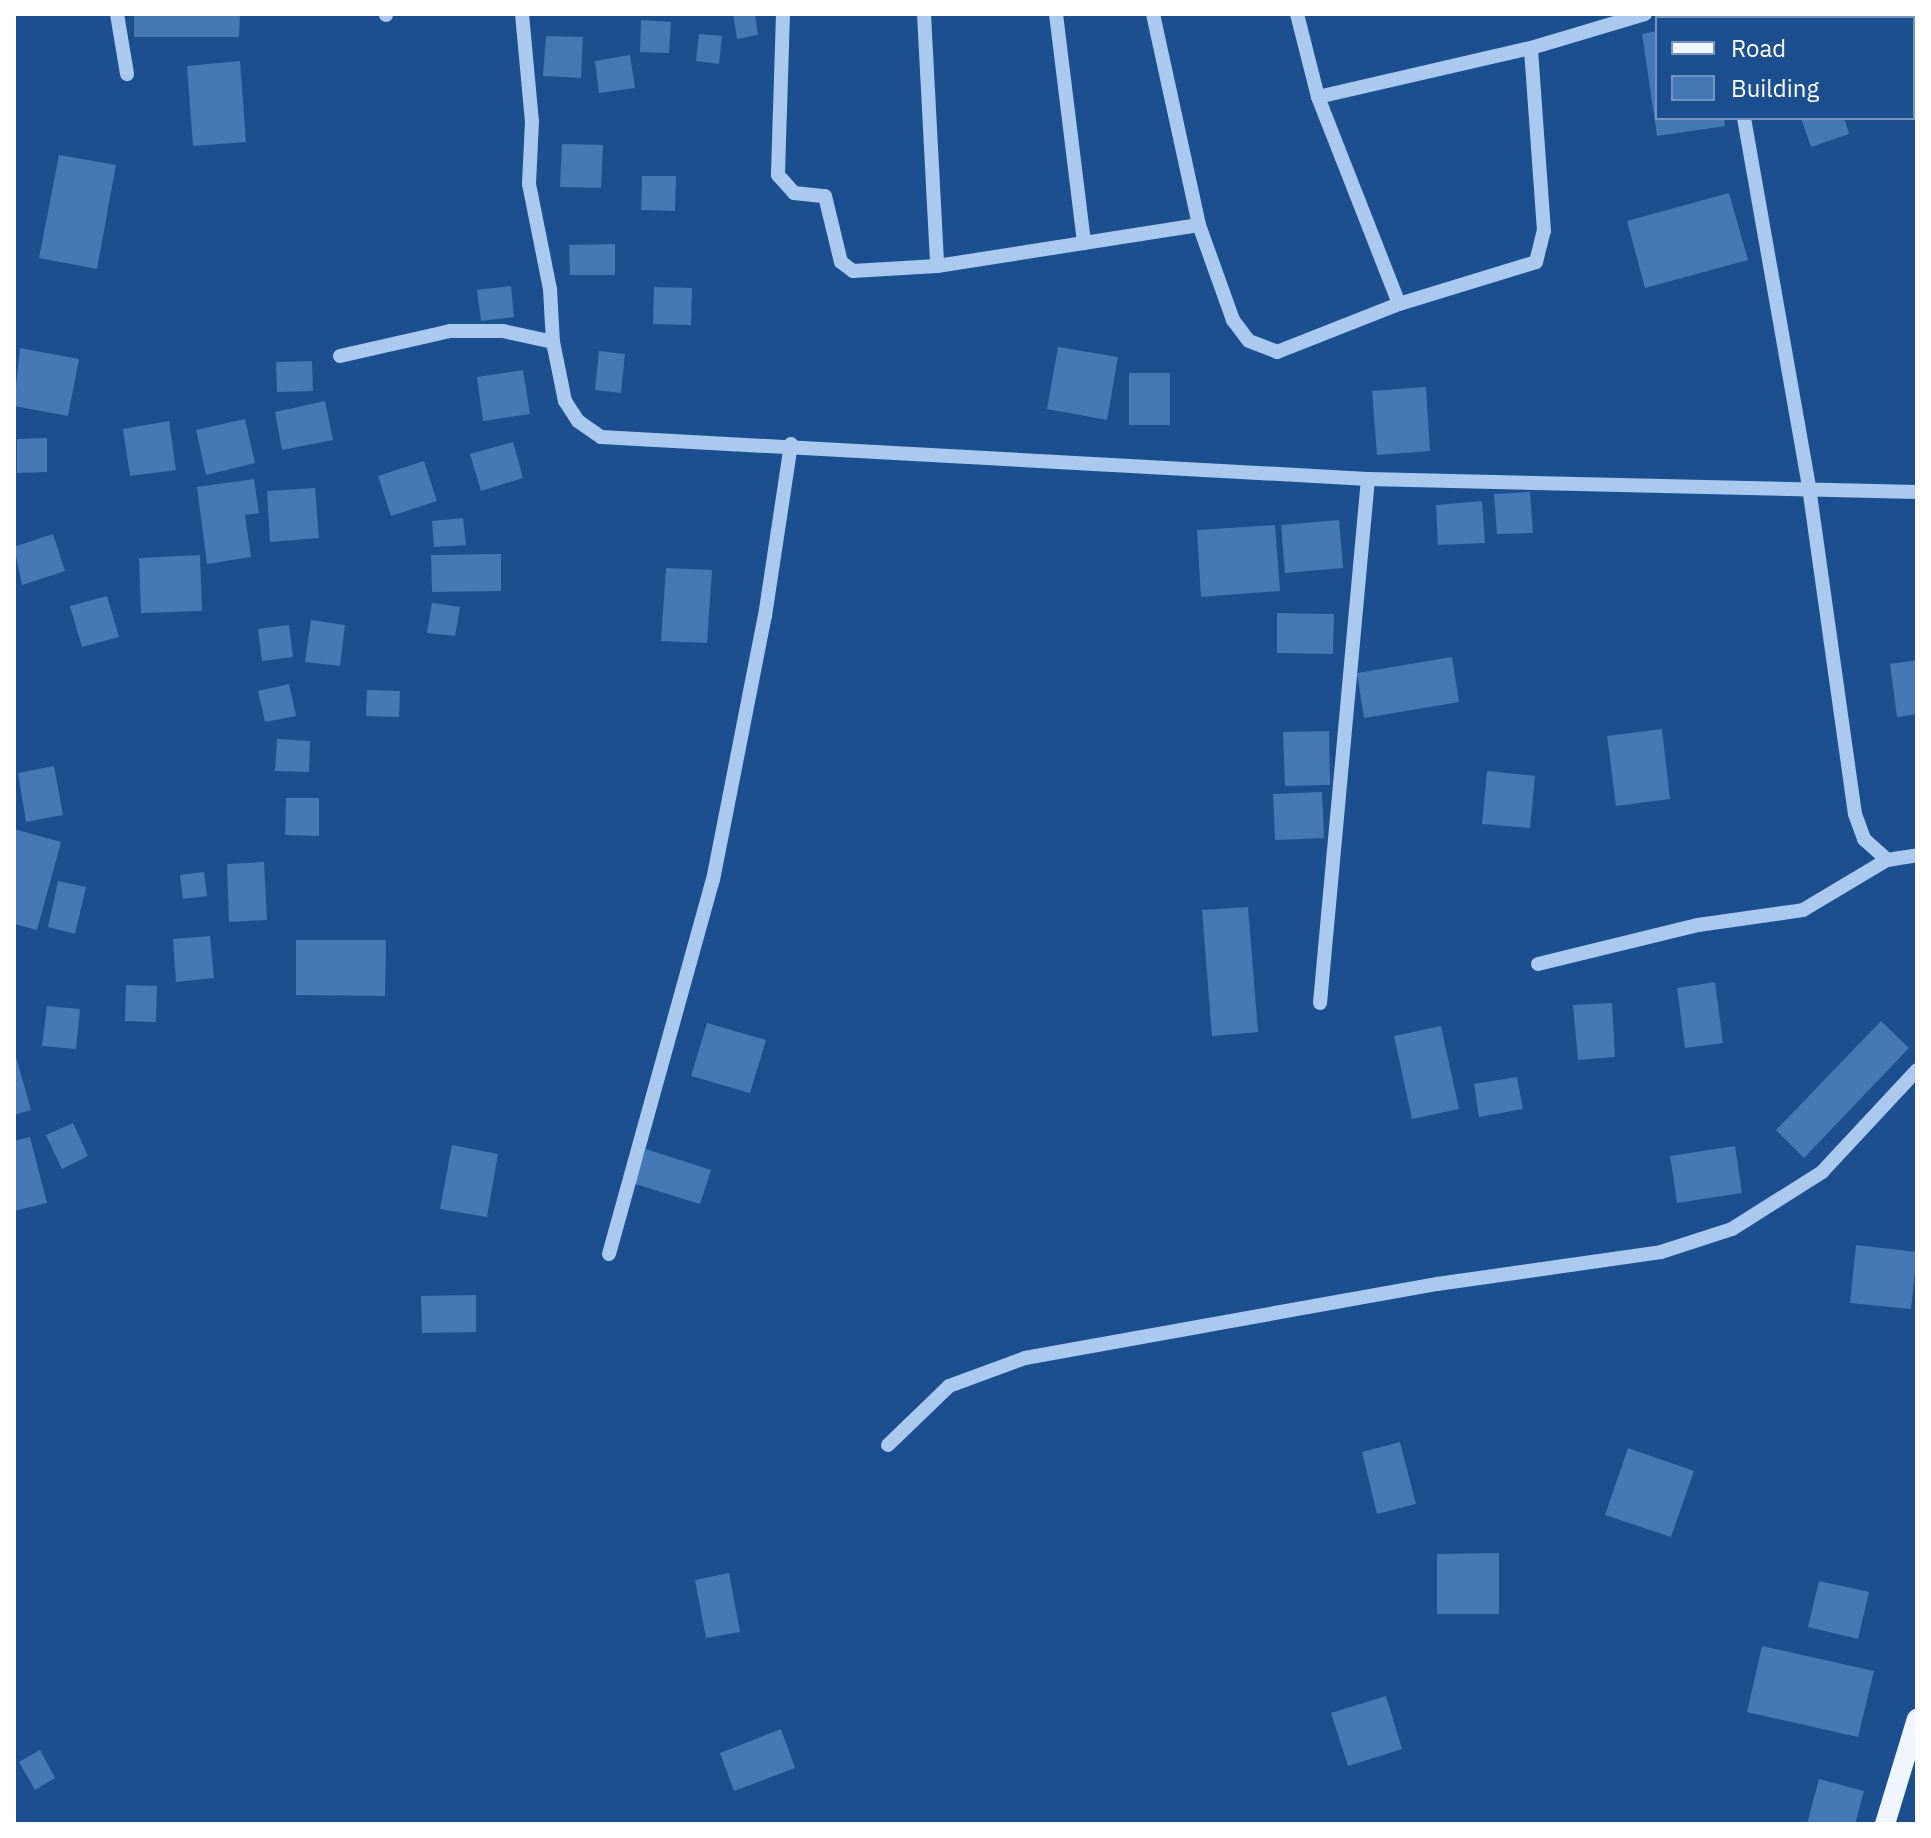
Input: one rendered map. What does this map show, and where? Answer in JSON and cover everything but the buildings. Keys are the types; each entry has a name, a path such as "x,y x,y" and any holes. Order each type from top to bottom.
{"main road":[{"path":"1885,1824 1917,1719"}],"street":[{"path":"117,14 127,74"},
{"path":"522,14 532,122 529,184 550,289 553,342 565,401 578,421 601,437 791,444 1368,479 1809,487 1917,492"},
{"path":"783,14 776,142 784,186 825,196 832,207 836,251 853,271 937,266 1199,225"},
{"path":"924,14 937,266"},
{"path":"1056,14 1084,243"},
{"path":"1153,14 1199,225 1233,320 1261,349 1277,352 1399,304 1536,262 1544,231 1531,48"},
{"path":"1297,14 1318,97 1399,304"},
{"path":"1318,97 1531,48 1645,14"},
{"path":"1744,120 1809,487 1855,814 1864,839 1887,860"},
{"path":"340,356 450,331 503,331 553,342"},
{"path":"609,1254 713,880 765,616 791,444"},
{"path":"1320,1003 1368,479"},
{"path":"1538,964 1698,925 1803,910 1887,860 1917,855"},
{"path":"888,1445 949,1386 1025,1358 1437,1284 1661,1252 1732,1229 1822,1172 1917,1070"}]}
